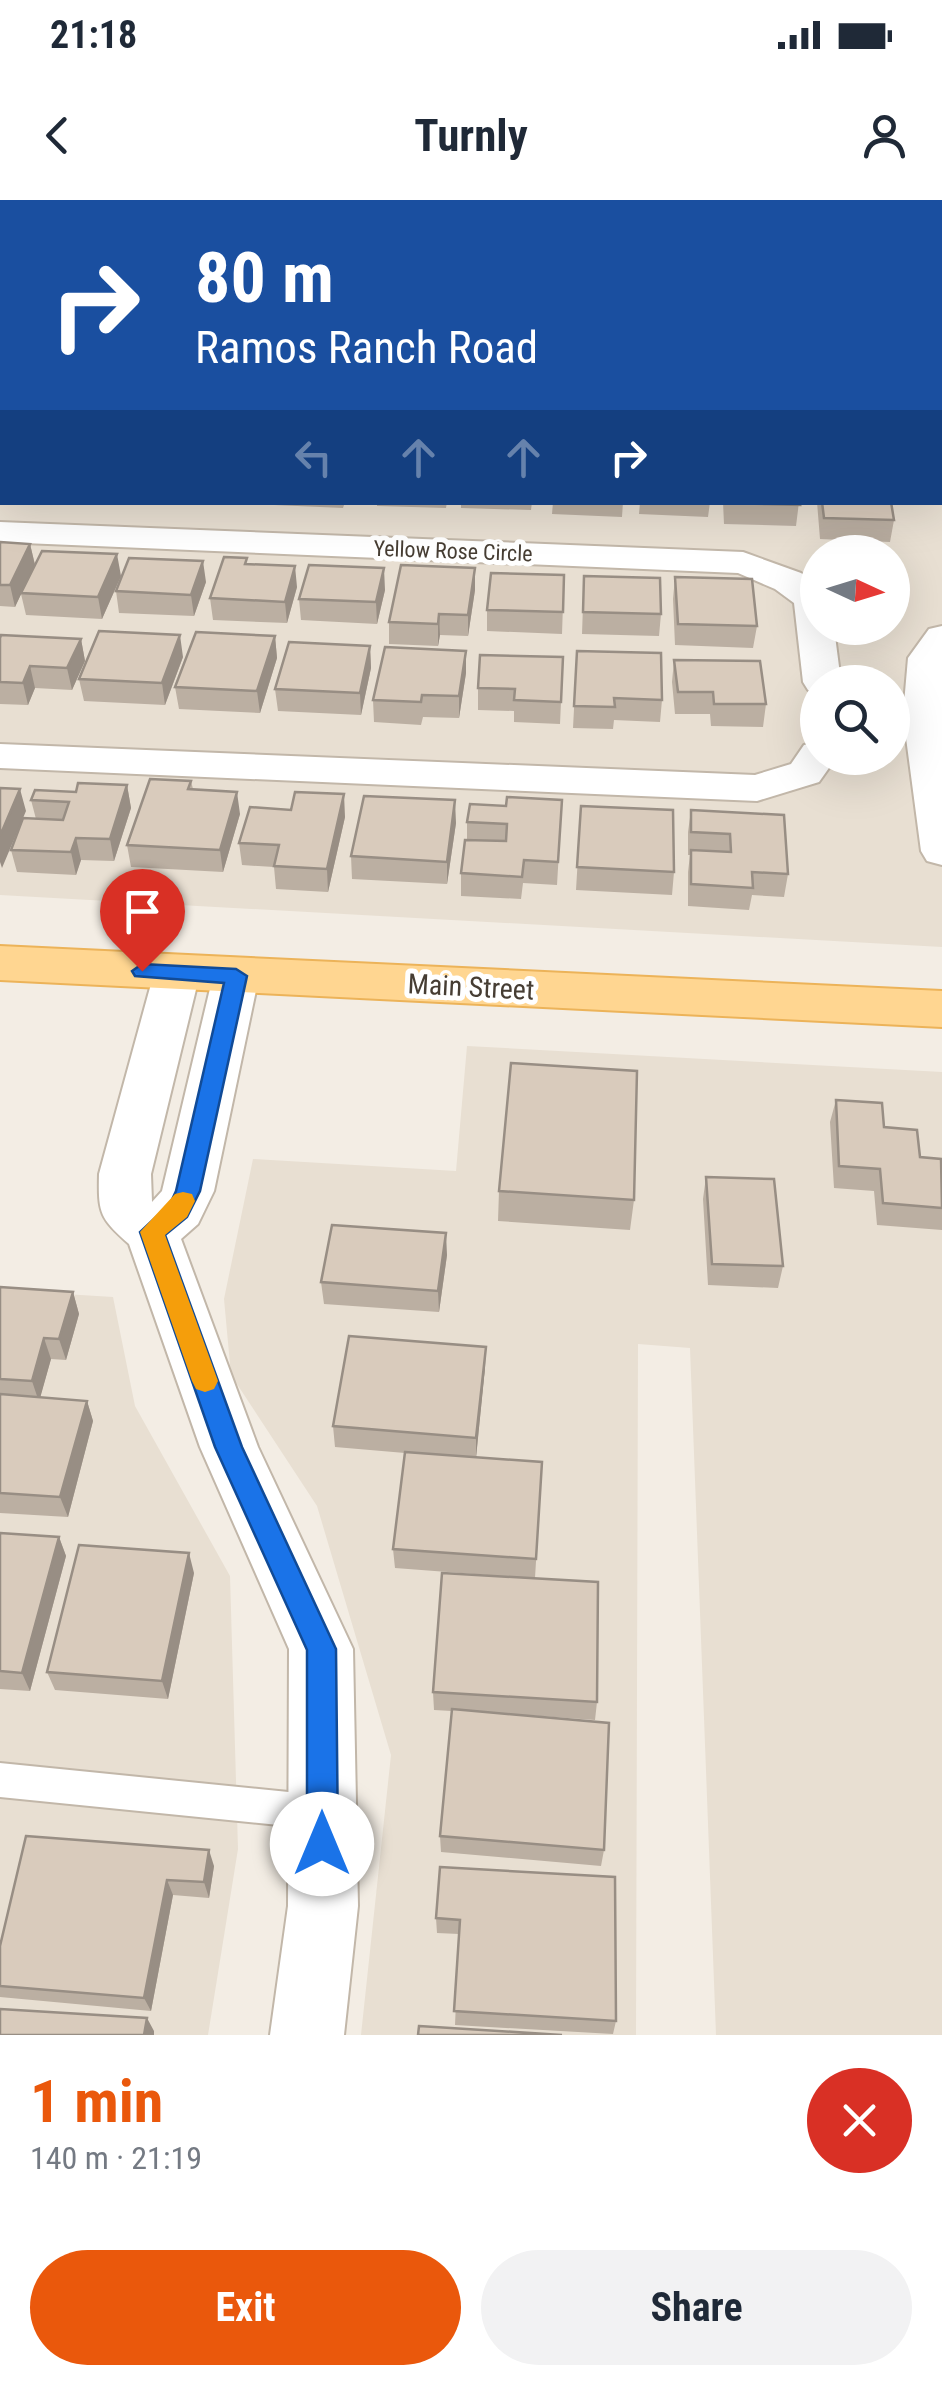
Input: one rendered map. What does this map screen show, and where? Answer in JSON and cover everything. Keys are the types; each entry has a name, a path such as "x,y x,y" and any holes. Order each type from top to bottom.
{"main road":[{"name":"Main Street","path":"0,963 942,1009"}],"street":[{"path":"115,538 129,505"},
{"name":"Yellow Rose Circle","path":"0,532 744,564 788,581 812,599 820,665"},
{"path":"942,637 927,658 923,716 942,851"},
{"path":"0,756 756,788 800,773"},
{"path":"178,974 125,1174 124,1208 152,1232 228,1447 321,1649 323,1906 306,2035"},
{"path":"152,1232 179,1210 188,1191 236,976"}],"lane":[{"path":"0,1780 322,1812"}],"shaded area":[{"path":"0,505 942,505 942,947 0,895"},
{"path":"467,1046 942,1072 942,2035 716,2035 690,1348 638,1344 636,2035 361,2035 391,1755 317,1506 231,1375 224,1299 253,1159 456,1171"},
{"path":"0,1290 113,1297 135,1406 230,1576 238,1849 208,2035 0,2035"}],"building":[{"path":"822,505 892,505 894,520 824,518"},
{"path":"0,542 30,544 10,585 0,585"},
{"path":"42,551 117,554 98,597 21,593"},
{"path":"224,557 247,558 245,564 295,566 285,602 210,598"},
{"path":"129,558 203,561 191,595 116,591"},
{"path":"309,565 384,568 376,602 299,599"},
{"path":"401,565 475,568 468,615 439,614 438,624 389,622"},
{"path":"491,573 564,575 563,612 487,610"},
{"path":"584,576 660,578 661,614 583,612"},
{"path":"675,577 752,579 757,626 678,624"},
{"path":"99,631 180,635 162,683 79,679"},
{"path":"196,632 275,636 257,691 175,687"},
{"path":"1,635 81,639 67,668 30,666 23,683 0,682"},
{"path":"289,642 370,646 360,693 275,689"},
{"path":"385,647 466,651 459,696 422,695 421,702 373,700"},
{"path":"577,651 661,653 662,700 614,698 615,707 574,706"},
{"path":"480,655 563,657 561,702 514,700 515,689 478,688"},
{"path":"674,660 760,661 766,704 714,704 713,692 678,692"},
{"path":"150,779 191,781 188,789 237,792 220,850 127,845"},
{"path":"78,783 127,785 110,839 76,838 71,852 11,850 23,818 63,820 69,802 31,800 35,790 76,792"},
{"path":"0,788 20,789 0,836"},
{"path":"295,792 344,794 327,869 274,866 279,845 239,843 250,807 291,810"},
{"path":"364,796 455,800 447,862 351,856"},
{"path":"507,797 562,800 558,862 524,860 522,877 461,873 465,840 506,841 507,824 467,822 470,804 506,806"},
{"path":"581,806 673,810 674,872 577,867"},
{"path":"691,810 784,815 788,874 752,872 753,888 691,884 691,850 731,852 730,834 691,832"},
{"path":"511,1063 637,1071 634,1200 499,1191"},
{"path":"836,1100 882,1103 884,1127 917,1130 920,1157 941,1159 942,1208 883,1203 880,1169 839,1166"},
{"path":"706,1177 774,1179 783,1266 712,1264"},
{"path":"332,1225 446,1233 438,1291 321,1282"},
{"path":"0,1287 73,1292 59,1339 44,1338 32,1381 0,1379"},
{"path":"349,1336 486,1347 476,1438 333,1426"},
{"path":"0,1394 87,1401 60,1497 0,1493"},
{"path":"405,1452 542,1462 536,1559 393,1549"},
{"path":"0,1533 59,1537 22,1673 0,1671"},
{"path":"79,1545 189,1553 162,1681 47,1672"},
{"path":"442,1573 598,1582 597,1702 433,1692"},
{"path":"452,1709 609,1723 604,1850 440,1836"},
{"path":"26,1836 209,1850 204,1882 167,1880 144,1998 0,1986 0,1946"},
{"path":"440,1867 615,1877 616,2021 454,2011 460,1920 436,1918"},
{"path":"0,2009 147,2018 144,2035 0,2035"},
{"path":"419,2026 562,2035 418,2035"}],"slow traffic":[{"path":"183,1201 179,1210 152,1232 205,1381"}],"route":[{"path":"142,971 236,976 188,1191 179,1210 152,1232 228,1447 321,1649 322,1844"}]}
